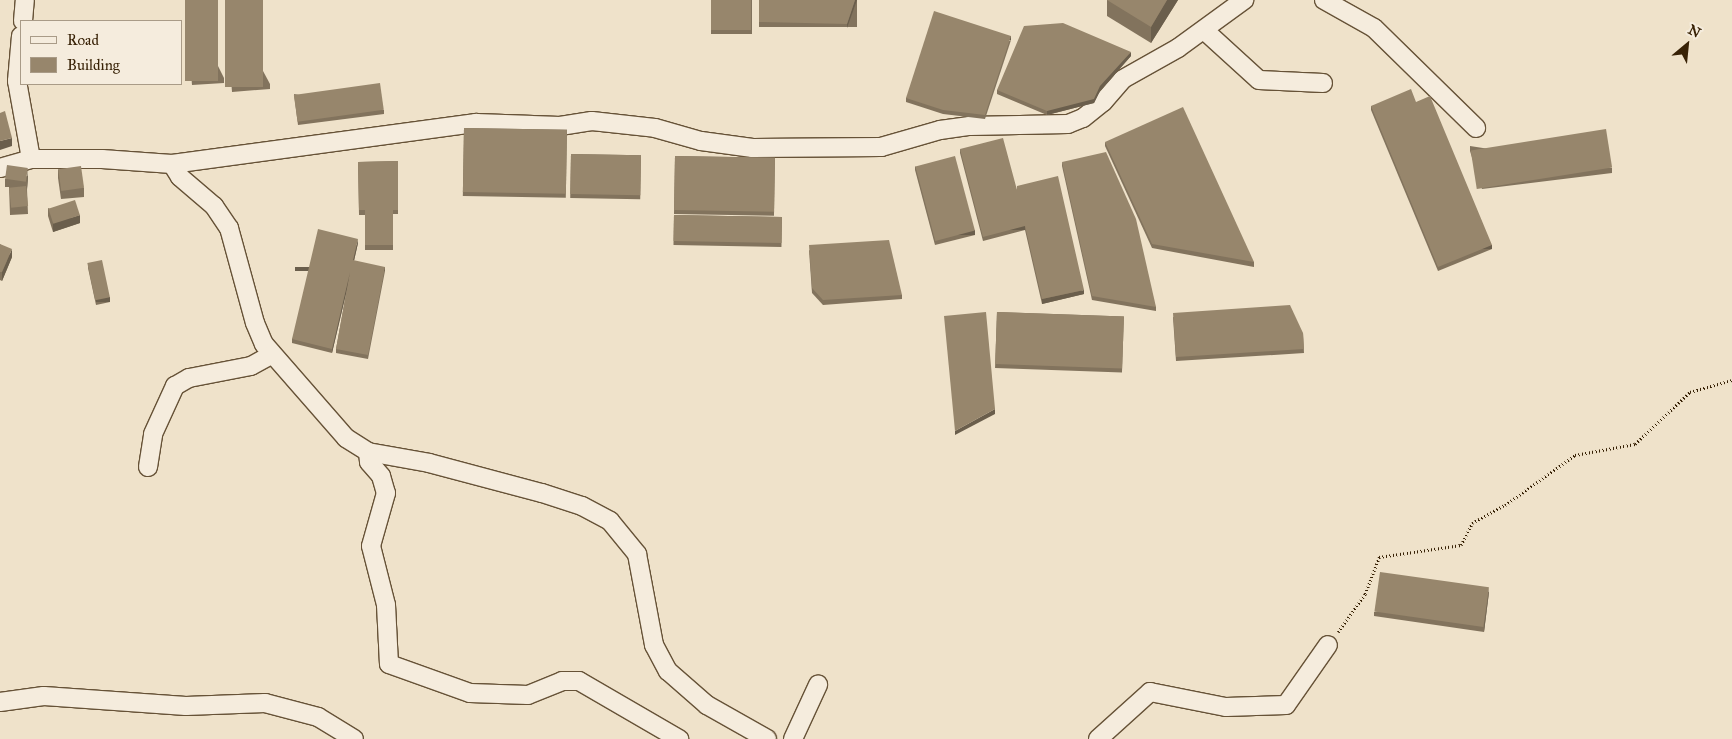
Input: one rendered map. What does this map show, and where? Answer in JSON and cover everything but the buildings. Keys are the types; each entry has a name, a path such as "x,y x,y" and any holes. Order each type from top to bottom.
{"street":[{"path":"23,20 25,0"},
{"path":"0,168 31,159 102,159 172,164 476,123 560,126 592,121 655,128 701,141 753,148 881,147 940,130 970,126 1068,124 1083,118 1103,102 1124,79 1204,30 1244,0"},
{"path":"1324,0 1374,28 1476,128"},
{"path":"1204,30 1259,80 1323,83"},
{"path":"20,47 17,81 31,159"},
{"path":"172,164 180,177 214,206 229,228 254,323 271,355 340,432 368,452 429,463 542,494 582,506 610,521 637,554 654,645 668,671 707,705 767,739"},
{"path":"148,466 152,434 175,386 189,378 251,366 271,355"},
{"path":"368,452 369,462 381,476 386,493 371,546 386,605 390,664 470,693 528,695 562,681 579,680 679,739"},
{"path":"1098,739 1150,692 1226,707 1286,705 1328,645"},
{"path":"793,739 818,685"},
{"path":"0,702 44,696 186,706 265,703 318,717 354,739"}],"path":[{"path":"1328,645 1365,594 1379,557 1462,545 1472,523 1505,505 1575,455 1635,444 1690,392 1732,380"}]}
